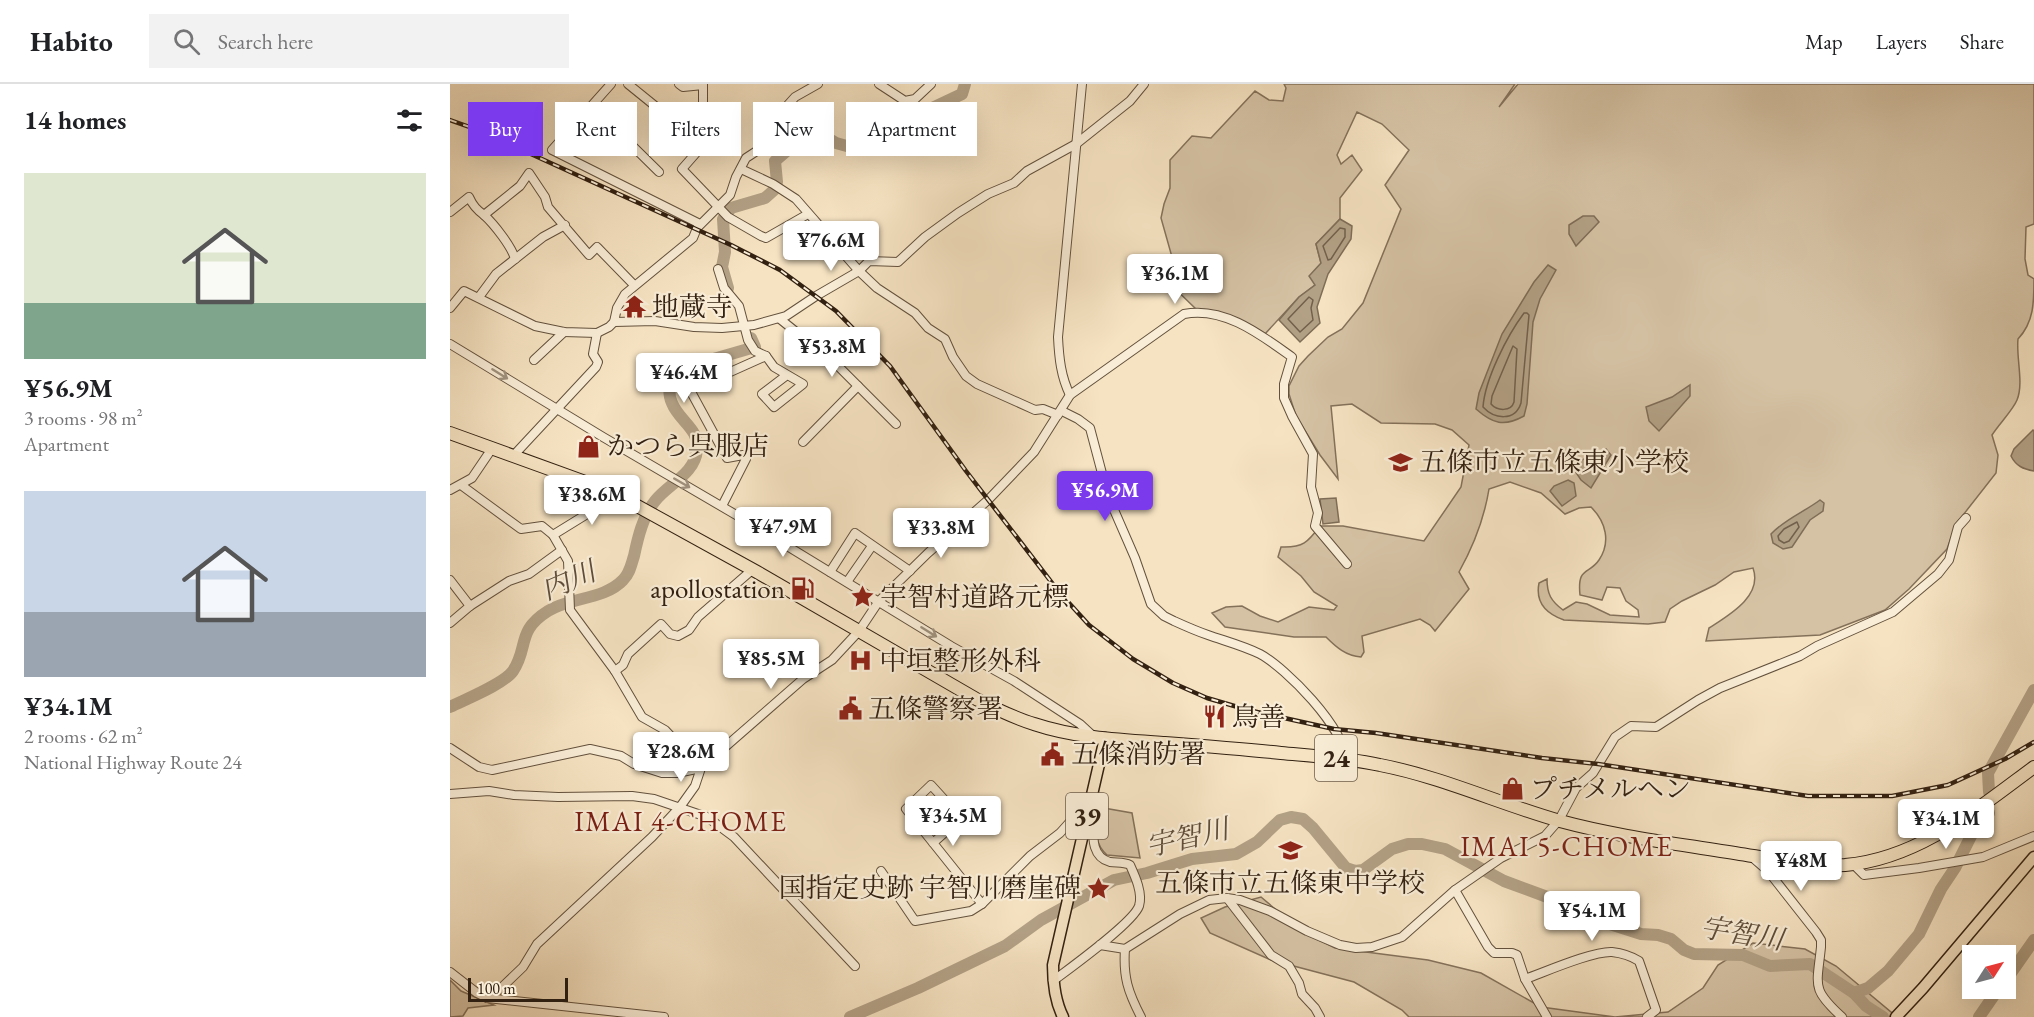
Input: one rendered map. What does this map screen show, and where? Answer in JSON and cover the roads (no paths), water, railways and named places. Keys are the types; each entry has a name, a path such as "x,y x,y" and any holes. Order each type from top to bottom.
{"highway":[{"name":"24","path":"450,433 610,491 655,514 978,700 1036,725 1099,737 1345,759 1382,765 1427,777 1559,820 1610,833 1806,863 1853,864 1889,856 1933,837 1967,816 2034,767"}],"main road":[{"name":"39","path":"1063,1017 1053,981 1053,965 1088,813 1099,737"},
{"path":"1899,1014 2034,857"}],"street":[{"path":"595,102 611,84"},
{"path":"628,84 650,102"},
{"path":"679,84 683,87 703,84 703,118 689,132 698,148 682,169 717,205 726,214 766,238 808,214"},
{"path":"450,308 464,291 535,326 564,332 597,333 609,327 614,322 617,309 625,294 693,238 700,224 729,195 746,158 769,143 786,107 795,97 818,84"},
{"path":"879,84 905,101 915,99 932,84"},
{"path":"1070,395 1064,384 1059,360 1058,337 1082,84"},
{"path":"614,322 655,321 694,327 744,327 780,319 859,271 869,261 898,262 925,237 958,213 988,194 1014,183 1027,171 1076,144 1130,101 1144,84"},
{"path":"637,150 659,172"},
{"path":"564,156 700,224"},
{"path":"741,169 776,185 796,199 859,271 877,288 915,314 928,328 945,339 953,357 971,380 1035,410 1043,409 1060,413 1078,419 1090,428 1108,496 1136,558 1151,604 1164,616 1200,633 1247,649 1271,662 1314,701 1334,729 1345,751 1345,759"},
{"path":"484,215 520,186 529,173 549,207 589,255 597,247 634,285"},
{"path":"450,212 469,197 473,206 484,215 513,250 515,259"},
{"path":"479,297 496,274 543,237 565,225"},
{"path":"718,269 724,288 739,306 748,340 755,351 766,356 774,367 803,384 774,407 762,394 787,375"},
{"path":"450,747 479,767 492,770 590,749 621,756 634,764 662,773 677,773 701,768 802,679 832,660 859,631 879,601 988,500 1034,452 1070,395 1184,314 1194,312 1221,316 1263,337 1292,357 1284,384 1284,398 1314,454 1311,487 1318,513 1315,526 1347,564"},
{"path":"780,319 836,364 896,424"},
{"path":"534,360 564,332"},
{"path":"514,455 596,367 598,362 593,354 597,333"},
{"path":"450,344 951,646 1014,681 1099,737"},
{"path":"722,506 746,459 743,455 727,458 690,390 766,356"},
{"path":"803,442 858,386"},
{"path":"450,490 472,478 493,447"},
{"path":"461,486 521,529 542,526 553,535 568,561 570,610 615,671 634,707 642,717 665,730 701,768"},
{"path":"553,535 587,514 610,491"},
{"path":"1100,945 1125,949 1180,914 1209,900 1227,898 1240,900 1270,911 1307,931 1340,945 1356,948 1372,947 1402,937 1455,890 1501,858 1545,836 1559,820 1576,788 1593,773 1615,737 1631,726 1656,727 1698,699 1720,688 1800,656 1816,646 1893,612 1938,574 1949,560 1959,527 1966,518"},
{"path":"830,572 855,533 910,571"},
{"path":"847,582 872,546"},
{"path":"450,622 508,581 529,574 562,550"},
{"path":"615,671 622,665 628,654 661,624 670,634 678,636 690,630 698,617 752,570"},
{"path":"450,580 470,606"},
{"path":"487,998 523,967 537,944 652,837 680,807 695,786 701,768"},
{"path":"933,843 961,818 931,785 906,809 933,843 982,904"},
{"path":"450,794 489,791 536,796 632,796 654,799 707,817 734,837 855,966"},
{"path":"881,871 915,921 965,913 982,904 1030,856 1060,833 1077,814 1088,813 1093,820 1095,850 1108,862 1130,865 1137,882 1139,906 1130,918 1100,945 1053,981"},
{"path":"1853,864 1864,874 1919,868 1983,857 2034,836"},
{"path":"1749,855 1768,871 1821,940 1817,987 1826,1002 1842,1017"},
{"path":"1455,890 1488,947 1494,952 1517,955 1525,979 1547,1017"},
{"path":"1227,898 1271,955 1289,966 1299,983 1302,994 1320,1017"},
{"path":"1125,949 1124,969 1131,998 1141,1017"},
{"path":"1525,979 1597,954 1611,952 1632,957 1638,961 1656,1010 1647,1017"},
{"path":"450,972 471,989 487,998 664,1017"}],"water":[{"path":"1583,216 1594,216 1599,222 1576,246 1569,234 1569,225"},
{"path":"1340,219 1352,226 1351,239 1328,274 1317,307 1320,323 1300,342 1279,320 1299,297 1315,285 1309,276 1321,263 1316,244"},
{"path":"1548,265 1556,270 1540,299 1533,322 1527,404 1524,416 1505,423 1493,421 1476,409 1479,393 1502,334 1534,282"},
{"path":"1690,385 1690,396 1659,431 1649,421 1646,407 1672,397"},
{"path":"2033,430 2034,471 2020,466 2011,456 2014,449"},
{"path":"1606,449 1611,455 1591,488 1581,480 1571,465"},
{"path":"1568,480 1574,483 1576,496 1562,506 1550,491 1554,486"},
{"path":"1336,498 1339,522 1323,524 1320,499"},
{"path":"1820,500 1824,503 1823,511 1810,520 1792,547 1783,549 1773,543 1771,534 1776,529"}],"waterway":[{"path":"728,288 722,267 725,252 723,219 731,208 765,198 774,190 777,182 775,161 810,127 836,143 854,148 876,143 897,135 926,111 962,94 965,84"},
{"name":"内川","path":"450,707 493,686 513,671 527,632 538,618 557,606 606,591 625,577 629,572 647,513 660,495 691,466 697,450 695,436 675,409 670,398 670,381 676,373 686,367 755,347 751,338"},
{"path":"1989,792 1988,773 2034,690"},
{"path":"1854,993 1868,988 1888,971 1919,934 1974,830 1989,813"},
{"name":"宇智川","path":"850,1017 918,988 1005,946 1041,920 1114,880 1147,873 1192,859 1236,854 1257,842 1280,820 1291,817 1303,819 1313,828 1346,868 1355,871 1363,870 1392,849 1408,844 1422,844 1445,849 1504,881 1550,898 1585,916 1641,934 1658,935 1671,939 1684,950 1694,954 1743,955 1770,966 1810,964 1854,993 1866,1006 1883,1017"},
{"name":"宇智川","path":"2016,966 2034,940"},
{"name":"宇智川","path":"1979,1017 1991,999"}],"railway":[{"path":"450,120 478,130 731,245 780,270 836,311 890,366 966,471 1059,592 1089,625 1133,659 1173,683 1207,698 1248,710 1334,729 1598,764 1808,796 1892,796 1948,785 2005,759 2034,742"}],"place":[{"name":"地蔵寺","path":"634,307"},
{"name":"かつら呉服店","path":"589,446"},
{"name":"五條市立五條東小学校","path":"1401,462"},
{"name":"apollostation","path":"803,589"},
{"name":"宇智村道路元標","path":"862,597"},
{"name":"中垣整形外科","path":"861,661"},
{"name":"五條警察署","path":"850,709"},
{"name":"鳥善","path":"1214,717"},
{"name":"五條消防署","path":"1053,754"},
{"name":"プチメルヘン","path":"1512,789"},
{"name":"五條市立五條東中学校","path":"1290,851"},
{"name":"国指定史跡 宇智川磨崖碑","path":"1099,888"}],"district":[{"name":"IMAI 4-CHOME","path":"681,821"},
{"name":"IMAI 5-CHOME","path":"1567,846"}]}
